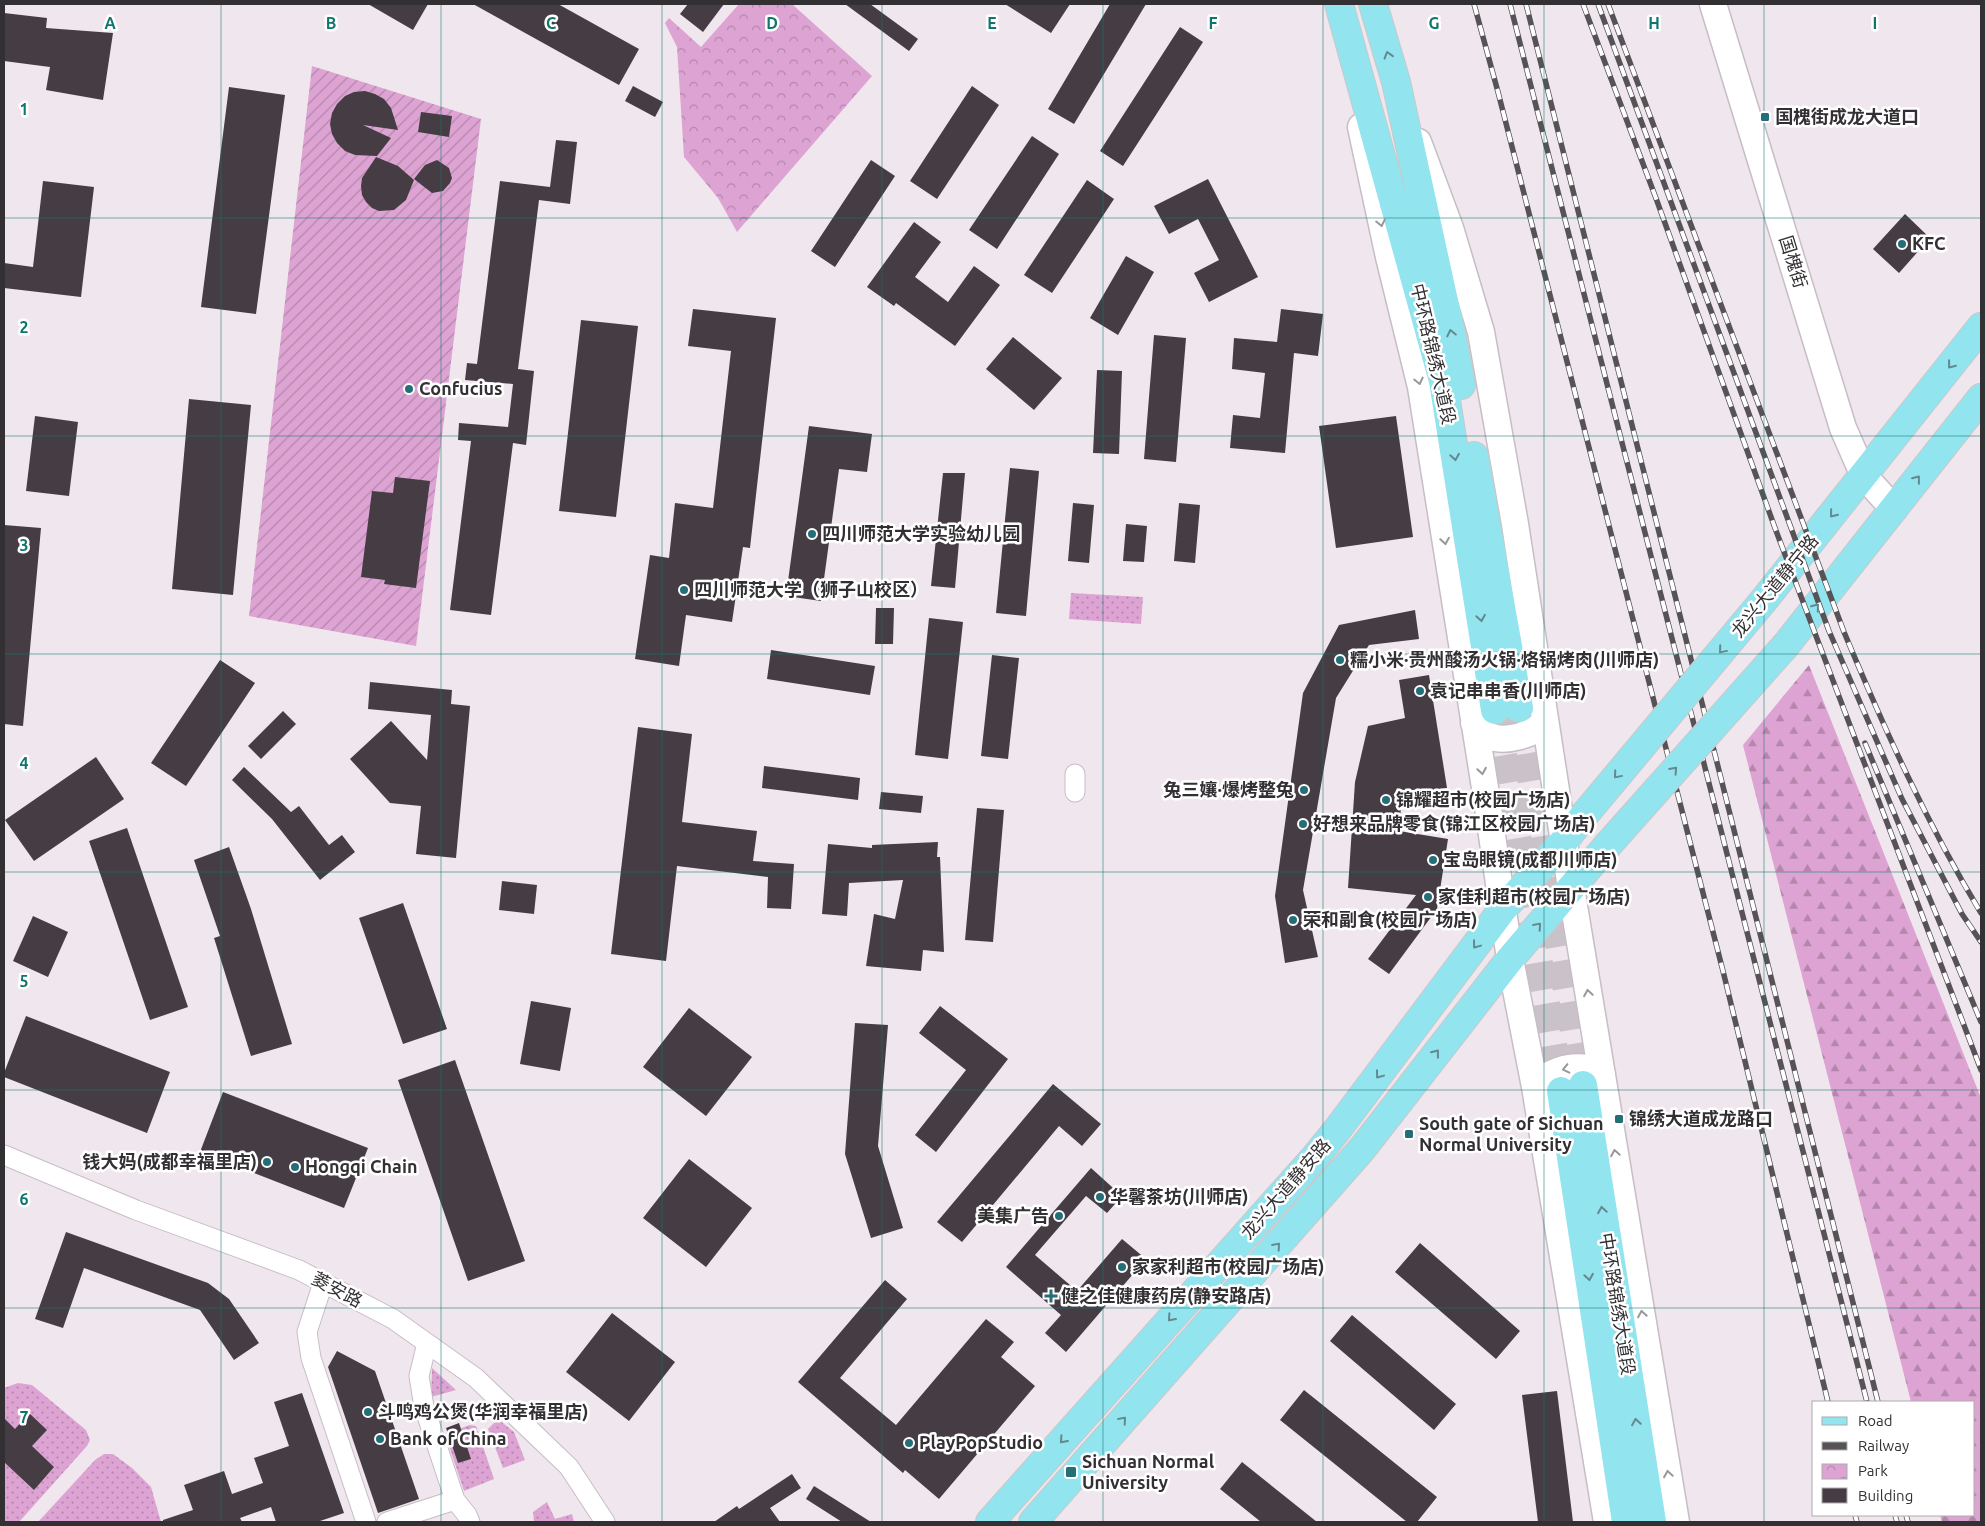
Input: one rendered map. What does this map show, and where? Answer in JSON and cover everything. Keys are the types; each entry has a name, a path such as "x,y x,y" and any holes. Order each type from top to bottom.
{"main road":[{"name":"中环路锦绣大道段","path":"1338,4 1443,381 1496,714"},
{"name":"中环路锦绣大道段","path":"1373,4 1396,82 1452,338 1496,714"},
{"name":"国槐街","path":"1713,4 1840,418 1864,476 1894,509"},
{"path":"1396,82 1450,228 1481,332 1515,524 1571,888 1570,1084 1607,1522"},
{"name":"龙兴大道静宁路","path":"1564,841 1764,600 1981,327"},
{"path":"1571,888 1786,645 1981,398"},
{"path":"1496,714 1487,736 1511,738 1530,733 1544,722"},
{"path":"1496,714 1502,910 1510,959 1570,1084 1676,1522"},
{"name":"龙兴大道静安路","path":"990,1522 1316,1156 1502,910 1564,841"},
{"name":"龙兴大道静安路","path":"1033,1522 1362,1150 1510,959 1571,888"},
{"name":"中环路锦绣大道段","path":"1570,1084 1626,1522"},
{"name":"中环路锦绣大道段","path":"1570,1084 1652,1522"}],"street":[{"name":"菱安路","path":"4,1154 136,1210 299,1270 393,1319 476,1378 569,1467 605,1522"},
{"path":"323,1283 307,1332 311,1358 366,1522"},
{"path":"427,1343 419,1376 424,1407 455,1500 468,1515 470,1522"},
{"path":"386,1522 455,1500"}],"green space":[{"path":"739,4 792,4 872,76 737,232 718,198 684,157 677,47 665,23 669,18 701,47"},
{"path":"312,66 481,119 416,646 249,616"},
{"path":"1071,593 1143,597 1141,624 1069,619"},
{"path":"1809,665 1981,1098 1981,1522 1942,1522 1940,1516 1975,1516 1975,1401 1911,1401 1743,745"},
{"path":"432,1368 456,1390 431,1397"},
{"path":"18,1383 32,1385 86,1430 90,1440 87,1446 19,1522 4,1522 4,1388"},
{"path":"498,1419 514,1432 525,1460 503,1468 488,1429"},
{"path":"470,1425 476,1426 494,1479 464,1491 445,1434"},
{"path":"104,1454 113,1454 132,1468 151,1487 161,1522 38,1522 95,1460"},
{"path":"547,1502 555,1519 572,1514 574,1522 534,1522 533,1512"}],"building":[{"path":"368,4 428,4 413,30"},
{"path":"473,4 558,4 639,49 619,85"},
{"path":"688,4 724,4 703,32 680,14"},
{"path":"845,4 870,4 918,39 909,51"},
{"path":"1005,4 1070,4 1051,33"},
{"path":"1110,4 1146,4 1074,124 1048,109"},
{"path":"4,13 47,18 46,28 113,33 103,100 46,90 50,67 4,61"},
{"path":"1180,27 1203,42 1123,166 1100,151"},
{"path":"633,86 663,102 655,117 625,101"},
{"path":"972,86 999,105 937,199 910,181"},
{"path":"229,87 285,95 256,314 201,307"},
{"path":"365,91 384,99 391,108 398,130 363,125 391,138 377,156 355,155 345,151 332,134 330,124 332,113 345,96 354,92"},
{"path":"421,112 452,116 449,137 418,132"},
{"path":"1032,136 1059,154 997,249 969,230"},
{"path":"556,140 577,142 570,204 539,200 518,369 534,371 526,445 513,443 491,615 450,610 471,441 458,440 459,423 508,427 513,384 465,380 467,363 477,364 500,181 550,187"},
{"path":"376,157 398,166 414,180 406,200 394,210 379,211 372,208 362,195 362,178"},
{"path":"437,160 449,168 452,178 443,191 432,193 414,179 425,165"},
{"path":"871,160 895,176 835,267 811,251"},
{"path":"1208,179 1258,277 1209,302 1194,273 1219,260 1198,219 1169,234 1154,206"},
{"path":"1087,180 1114,199 1052,293 1024,275"},
{"path":"43,181 94,187 81,297 4,288 4,263 33,267"},
{"name":"KFC","path":"1905,214 1930,238 1899,273 1873,249"},
{"path":"914,222 941,242 915,277 948,302 974,266 1000,285 955,346 896,303 894,306 867,287"},
{"path":"1126,256 1154,272 1118,335 1090,318"},
{"path":"693,309 776,318 750,548 743,547 732,622 686,615 679,666 635,659 650,555 669,558 675,503 713,508 731,351 688,346"},
{"path":"1281,309 1323,314 1318,356 1294,353 1285,453 1230,448 1233,415 1260,418 1265,373 1232,369 1234,338 1277,342"},
{"path":"581,320 638,326 616,517 559,511"},
{"path":"1154,335 1186,338 1176,462 1144,459"},
{"path":"1013,337 1062,378 1034,410 986,369"},
{"path":"1097,370 1122,371 1119,454 1093,453"},
{"path":"189,399 251,405 233,595 172,589"},
{"path":"35,416 78,422 69,496 26,491"},
{"path":"1396,416 1413,537 1336,548 1319,426"},
{"name":"四川师范大学实验幼儿园","path":"809,426 872,434 867,472 839,469 821,601 786,596"},
{"path":"1010,468 1039,471 1026,616 996,613"},
{"path":"943,473 965,473 955,588 931,586"},
{"path":"395,477 430,481 416,588 384,584 385,580 361,577 372,491 393,493"},
{"path":"1073,503 1094,505 1089,563 1068,561"},
{"path":"1179,503 1200,505 1195,563 1174,561"},
{"path":"1126,524 1147,526 1144,562 1123,561"},
{"path":"4,525 41,528 23,726 4,724"},
{"path":"876,608 894,608 893,644 875,644"},
{"path":"1415,610 1419,639 1369,645 1336,698 1303,890 1318,957 1285,963 1275,896 1303,693 1339,625"},
{"path":"929,618 963,622 948,759 915,755"},
{"path":"771,650 875,666 870,695 767,679"},
{"path":"992,655 1019,658 1008,759 981,756"},
{"path":"220,660 255,683 186,786 151,763"},
{"path":"1429,675 1447,788 1402,795 1399,831 1448,839 1437,909 1389,974 1368,959 1416,895 1348,888 1355,782 1368,726 1405,718 1399,680"},
{"path":"370,682 452,690 451,704 470,706 456,858 416,854 421,806 390,803 350,759 391,721 427,760 431,715 368,709"},
{"path":"283,711 296,724 261,759 248,746"},
{"path":"638,727 692,734 682,822 757,831 753,861 794,864 791,909 767,908 768,877 677,866 666,961 611,954"},
{"path":"96,757 124,799 34,861 5,820"},
{"path":"764,766 860,778 858,800 762,788"},
{"path":"244,767 291,812 299,806 329,845 342,835 355,852 320,880 272,819 232,780"},
{"path":"881,792 923,796 921,813 879,809"},
{"path":"977,808 1004,810 993,942 965,940"},
{"path":"127,828 188,1007 150,1020 89,841"},
{"path":"938,842 937,857 940,857 944,952 923,950 921,971 866,966 874,914 895,919 903,880 849,883 847,916 822,914 828,844 872,848 872,845"},
{"path":"229,847 251,909 292,1044 251,1056 214,938 220,936 194,860"},
{"path":"502,881 537,885 534,914 499,910"},
{"path":"403,903 447,1029 403,1044 359,918"},
{"path":"33,916 68,932 48,977 13,961"},
{"path":"531,1001 571,1008 560,1071 520,1064"},
{"path":"940,1006 1008,1059 936,1152 915,1135 966,1070 919,1033"},
{"path":"689,1008 752,1057 706,1116 643,1067"},
{"path":"26,1016 170,1072 147,1133 4,1077"},
{"path":"855,1023 888,1025 878,1146 903,1228 871,1238 845,1154"},
{"path":"455,1060 525,1261 468,1281 398,1080"},
{"path":"1053,1084 1101,1124 1082,1146 1059,1126 962,1242 937,1222"},
{"path":"223,1092 368,1148 344,1208 200,1152"},
{"path":"689,1159 752,1208 706,1267 643,1218"},
{"path":"1091,1168 1122,1196 1107,1213 1086,1196 1035,1255 1077,1291 1122,1239 1146,1259 1066,1352 1045,1333 1061,1315 1006,1267"},
{"path":"66,1232 208,1283 229,1299 259,1343 234,1360 200,1310 84,1268 63,1328 35,1319"},
{"path":"1420,1243 1520,1331 1496,1359 1395,1272"},
{"path":"885,1280 907,1299 840,1378 896,1425 986,1319 1014,1342 1001,1357 1035,1386 939,1499 905,1470 903,1473 798,1382"},
{"path":"612,1313 675,1362 629,1421 566,1372"},
{"path":"1352,1315 1456,1404 1434,1430 1330,1341"},
{"path":"337,1351 375,1371 419,1499 378,1513 328,1367"},
{"path":"1304,1390 1437,1497 1417,1522 1407,1522 1280,1420"},
{"path":"1557,1391 1573,1522 1538,1522 1522,1395"},
{"path":"302,1393 344,1513 317,1522 276,1522 271,1507 240,1518 242,1522 163,1522 163,1520 193,1510 184,1485 224,1471 232,1494 263,1483 254,1458 289,1446 274,1402"},
{"path":"29,1413 47,1430 32,1446 54,1467 34,1490 4,1462 4,1418 15,1429"},
{"path":"459,1423 471,1459 458,1463 446,1428"},
{"path":"1242,1462 1317,1522 1261,1522 1220,1489"},
{"path":"792,1474 801,1488 770,1508 780,1522 714,1522 737,1506 739,1509"},
{"path":"814,1486 871,1522 842,1522 806,1499"}],"tunnel":[{"path":"1520,712 1583,1085"},
{"path":"1496,714 1561,1091"}],"railway":[{"path":"1474,4 1723,971 1828,1401"},
{"path":"1510,4 1867,1401"},
{"path":"1526,4 1878,1401"},
{"path":"1583,4 1657,201 1775,528 1981,1070"},
{"path":"1598,4 1829,631 1902,799 1962,914 1981,942"},
{"path":"1608,4 1844,632 1924,810 1981,913"},
{"path":"1865,743 1981,1022"},
{"path":"1855,1516 1857,1522"},
{"path":"1895,1516 1897,1522"},
{"path":"1906,1516 1908,1522"}],"place":[{"name":"国槐街成龙大道口","path":"1765,117"},
{"name":"KFC","path":"1902,244"},
{"name":"Confucius","path":"409,389"},
{"name":"四川师范大学实验幼儿园","path":"812,534"},
{"name":"四川师范大学（狮子山校区）","path":"684,590"},
{"name":"糯小米·贵州酸汤火锅·烙锅烤肉(川师店)","path":"1340,660"},
{"name":"袁记串串香(川师店)","path":"1420,691"},
{"name":"兔三孃·爆烤整兔","path":"1304,790"},
{"name":"锦耀超市(校园广场店)","path":"1386,800"},
{"name":"好想来品牌零食(锦江区校园广场店)","path":"1303,824"},
{"name":"宝岛眼镜(成都川师店)","path":"1433,860"},
{"name":"家佳利超市(校园广场店)","path":"1428,897"},
{"name":"荣和副食(校园广场店)","path":"1293,920"},
{"name":"锦绣大道成龙路口","path":"1619,1119"},
{"name":"South gate of Sichuan Normal University","path":"1409,1134"},
{"name":"钱大妈(成都幸福里店)","path":"267,1162"},
{"name":"Hongqi Chain","path":"295,1167"},
{"name":"华馨茶坊(川师店)","path":"1100,1197"},
{"name":"美集广告","path":"1059,1216"},
{"name":"家家利超市(校园广场店)","path":"1122,1267"},
{"name":"健之佳健康药房(静安路店)","path":"1051,1296"},
{"name":"斗鸣鸡公煲(华润幸福里店)","path":"368,1412"},
{"name":"Bank of China","path":"380,1439"},
{"name":"PlayPopStudio","path":"909,1443"},
{"name":"Sichuan Normal University","path":"1071,1472"}]}
